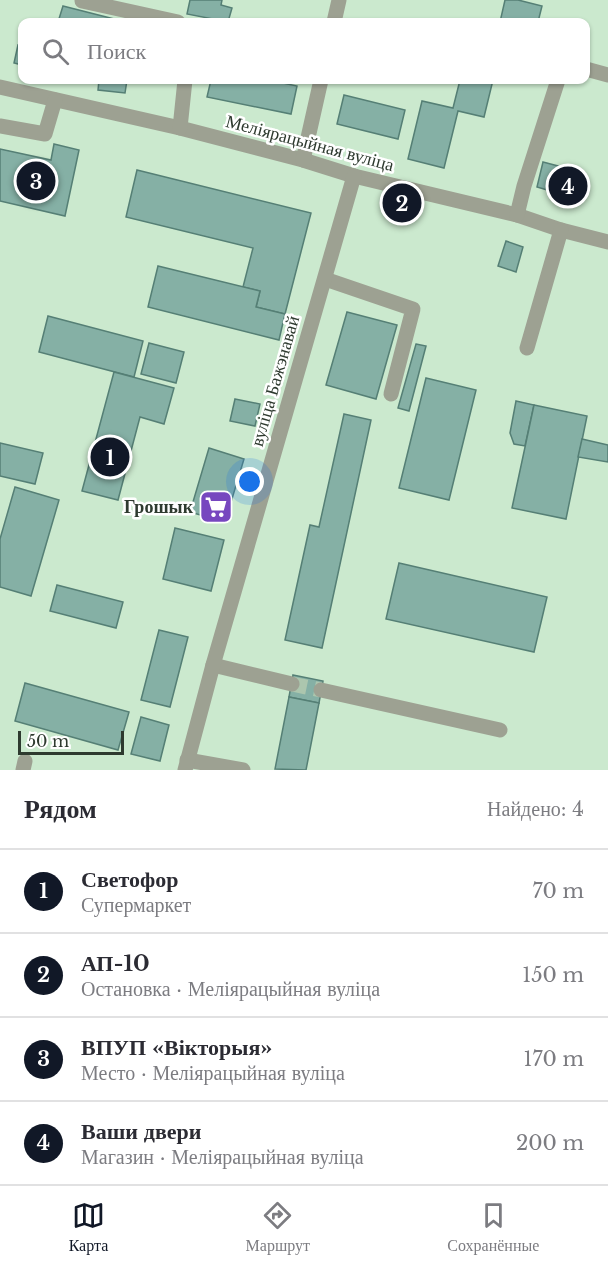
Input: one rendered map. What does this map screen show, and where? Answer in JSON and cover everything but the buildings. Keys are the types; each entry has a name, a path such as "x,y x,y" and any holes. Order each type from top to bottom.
{"street":[{"path":"83,0 160,18"},
{"path":"335,18 339,0"},
{"path":"590,70 608,75"},
{"path":"180,128 185,84"},
{"path":"303,160 320,84"},
{"path":"516,215 557,84"},
{"name":"Меліярацыйная вуліца","path":"0,87 180,128 303,160 354,176 516,215 608,242"},
{"path":"0,126 45,134 55,100"},
{"name":"вуліца Бажэнавай","path":"186,765 354,176"},
{"path":"527,348 561,230"},
{"path":"325,279 413,309 391,394"},
{"path":"213,665 292,684"},
{"path":"321,690 500,730"},
{"path":"186,765 243,770"}],"tunnel":[{"path":"292,684 321,690"}],"place":[{"name":"ВПУП «Вікторыя»","path":"36,181"},
{"name":"Ваши двери","path":"568,186"},
{"name":"АП-10","path":"402,203"},
{"name":"Светофор","path":"110,457"},
{"name":"Грошык","path":"216,507"}]}
